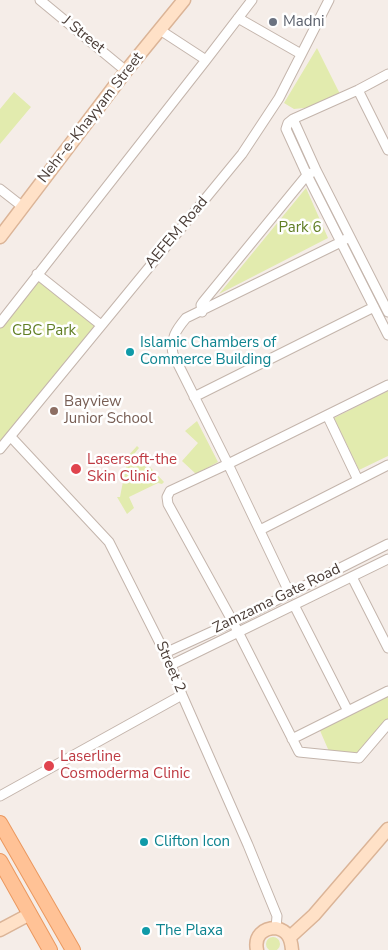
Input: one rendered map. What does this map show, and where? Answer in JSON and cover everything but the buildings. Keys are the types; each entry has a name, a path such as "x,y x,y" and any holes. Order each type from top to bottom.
{"main road":[{"path":"0,823 73,950"},
{"path":"0,861 50,950"}],"street":[{"name":"J Street","path":"40,0 126,71"},
{"name":"Nehr-e-Khayyam Street","path":"0,237 126,71 184,0"},
{"path":"1,319 252,0"},
{"name":"AEFEM Road","path":"0,449 242,154 278,98 329,0"},
{"path":"238,18 301,54"},
{"path":"160,30 206,60"},
{"path":"388,74 358,90 293,119 288,123 286,129 307,175 388,335"},
{"path":"358,90 388,150"},
{"path":"293,119 316,170 387,307"},
{"path":"202,312 201,305 203,302 307,175 316,170"},
{"path":"0,189 23,207"},
{"path":"290,594 173,354 171,344 174,334 186,318 202,312 341,242 349,236"},
{"path":"37,274 101,325"},
{"path":"194,397 374,307"},
{"path":"388,385 170,491 167,497 168,504 233,622 299,752 359,758 388,724"},
{"path":"327,415 358,480"},
{"name":"Street 2","path":"11,437 109,542 171,664 182,695 277,916 276,928"},
{"path":"260,530 388,465"},
{"name":"Zamzama Gate Road","path":"165,653 233,622 388,544"},
{"path":"371,552 377,565"},
{"name":"Zamzama Gate Road","path":"171,664 388,559"},
{"path":"352,577 388,648"},
{"path":"294,605 348,711"},
{"path":"262,607 268,618"},
{"path":"292,739 388,691"},
{"path":"0,796 182,695"},
{"path":"254,947 264,930 276,928 282,930 291,944 388,830"},
{"path":"0,930 30,914"}],"green space":[{"path":"317,48 340,94 314,107 294,109 284,103"},
{"path":"14,92 31,107 0,144 0,109"},
{"name":"Park 6","path":"306,188 328,238 219,294"},
{"name":"CBC Park","path":"37,274 101,325 0,449 0,323"},
{"path":"388,391 388,456 359,470 334,418"},
{"path":"197,421 218,462 196,474 182,461 198,443 185,431"},
{"path":"137,446 139,448 134,454 140,459 139,461 148,469 150,467 164,482 129,497 134,508 127,514 117,497 120,497 128,456"},
{"path":"388,691 388,724 359,758 331,756 318,726"},
{"path":"270,937 276,937 280,944 276,951 270,951 266,947 266,941"}],"place":[{"name":"Madni","path":"273,22"},
{"name":"Islamic Chambers of Commerce Building","path":"130,352"},
{"name":"Bayview Junior School","path":"54,411"},
{"name":"Lasersoft-the Skin Clinic","path":"76,469"},
{"name":"Laserline Cosmoderma Clinic","path":"49,766"},
{"name":"Clifton Icon","path":"144,842"},
{"name":"The Plaxa","path":"146,931"}]}
